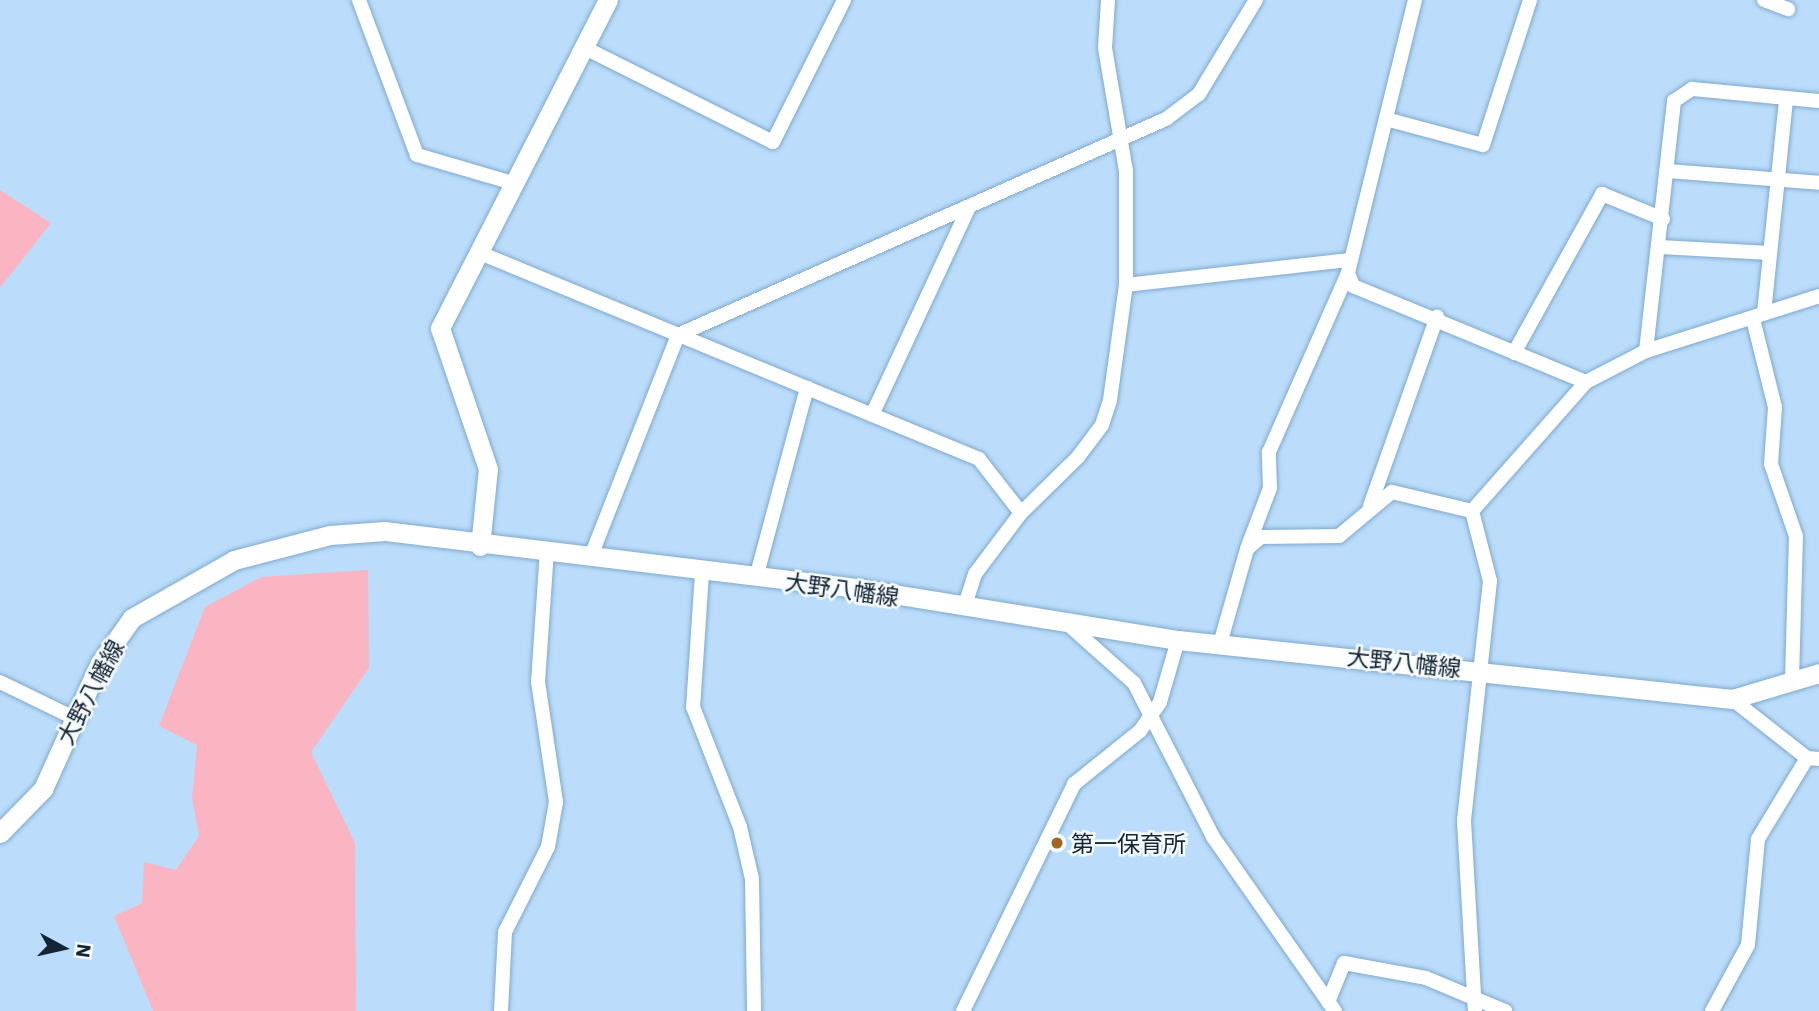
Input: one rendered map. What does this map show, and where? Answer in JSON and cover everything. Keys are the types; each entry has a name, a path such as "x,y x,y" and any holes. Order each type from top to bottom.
{"main road":[{"path":"480,546 488,469 440,328 608,0"},
{"name":"大野八幡線","path":"0,833 43,789 72,717 132,618 234,560 330,535 385,531 480,546 591,556 702,573 757,578 964,608 1071,627 1732,699 1819,673"}],"street":[{"path":"359,0 417,155 516,184"},
{"path":"585,48 774,142 844,0"},
{"path":"964,608 975,574 1021,513 1102,425 1126,285 1126,171 1105,48 1108,0"},
{"path":"591,556 678,335 1119,141 1199,94 1256,0"},
{"path":"1220,644 1247,549 1270,488 1269,452 1349,267 1415,0"},
{"path":"1387,119 1483,145 1530,0"},
{"path":"1764,0 1788,9"},
{"path":"1646,351 1660,247 1674,101 1692,89 1786,100 1819,101"},
{"path":"1786,100 1770,253 1758,316 1775,407 1771,464 1796,536 1792,682"},
{"path":"1668,171 1819,183"},
{"path":"1514,353 1602,194 1663,219"},
{"path":"872,415 969,207"},
{"path":"1660,247 1770,253"},
{"path":"480,253 979,459 1021,513"},
{"path":"1126,285 1349,267"},
{"path":"1349,267 1353,286 1437,317 1514,353 1586,382"},
{"path":"1472,511 1586,382 1646,351 1819,296"},
{"path":"1370,506 1437,317"},
{"path":"757,578 807,388"},
{"path":"1247,549 1261,537 1339,536 1370,506 1392,492 1472,511"},
{"path":"1472,511 1490,580 1482,670 1470,734 1464,821 1475,1005"},
{"path":"501,1011 505,932 548,847 556,802 538,682 547,551"},
{"path":"702,573 693,707 740,827 752,878 754,1011"},
{"path":"1071,627 1134,683 1213,837 1331,1007"},
{"path":"963,1011 1074,784 1150,717 1178,640"},
{"path":"0,682 72,717"},
{"path":"1712,1011 1748,945 1758,839 1813,759 1732,699"},
{"path":"1331,1007 1344,963 1426,978 1475,1005 1505,1011"}],"shaded area":[{"path":"0,190 51,223 0,288"},
{"path":"368,570 369,668 311,752 355,843 356,1011 153,1011 114,916 142,903 144,862 176,870 199,836 192,798 197,745 159,726 205,607 261,577"}],"place":[{"name":"第一保育所","path":"1057,843"}]}
